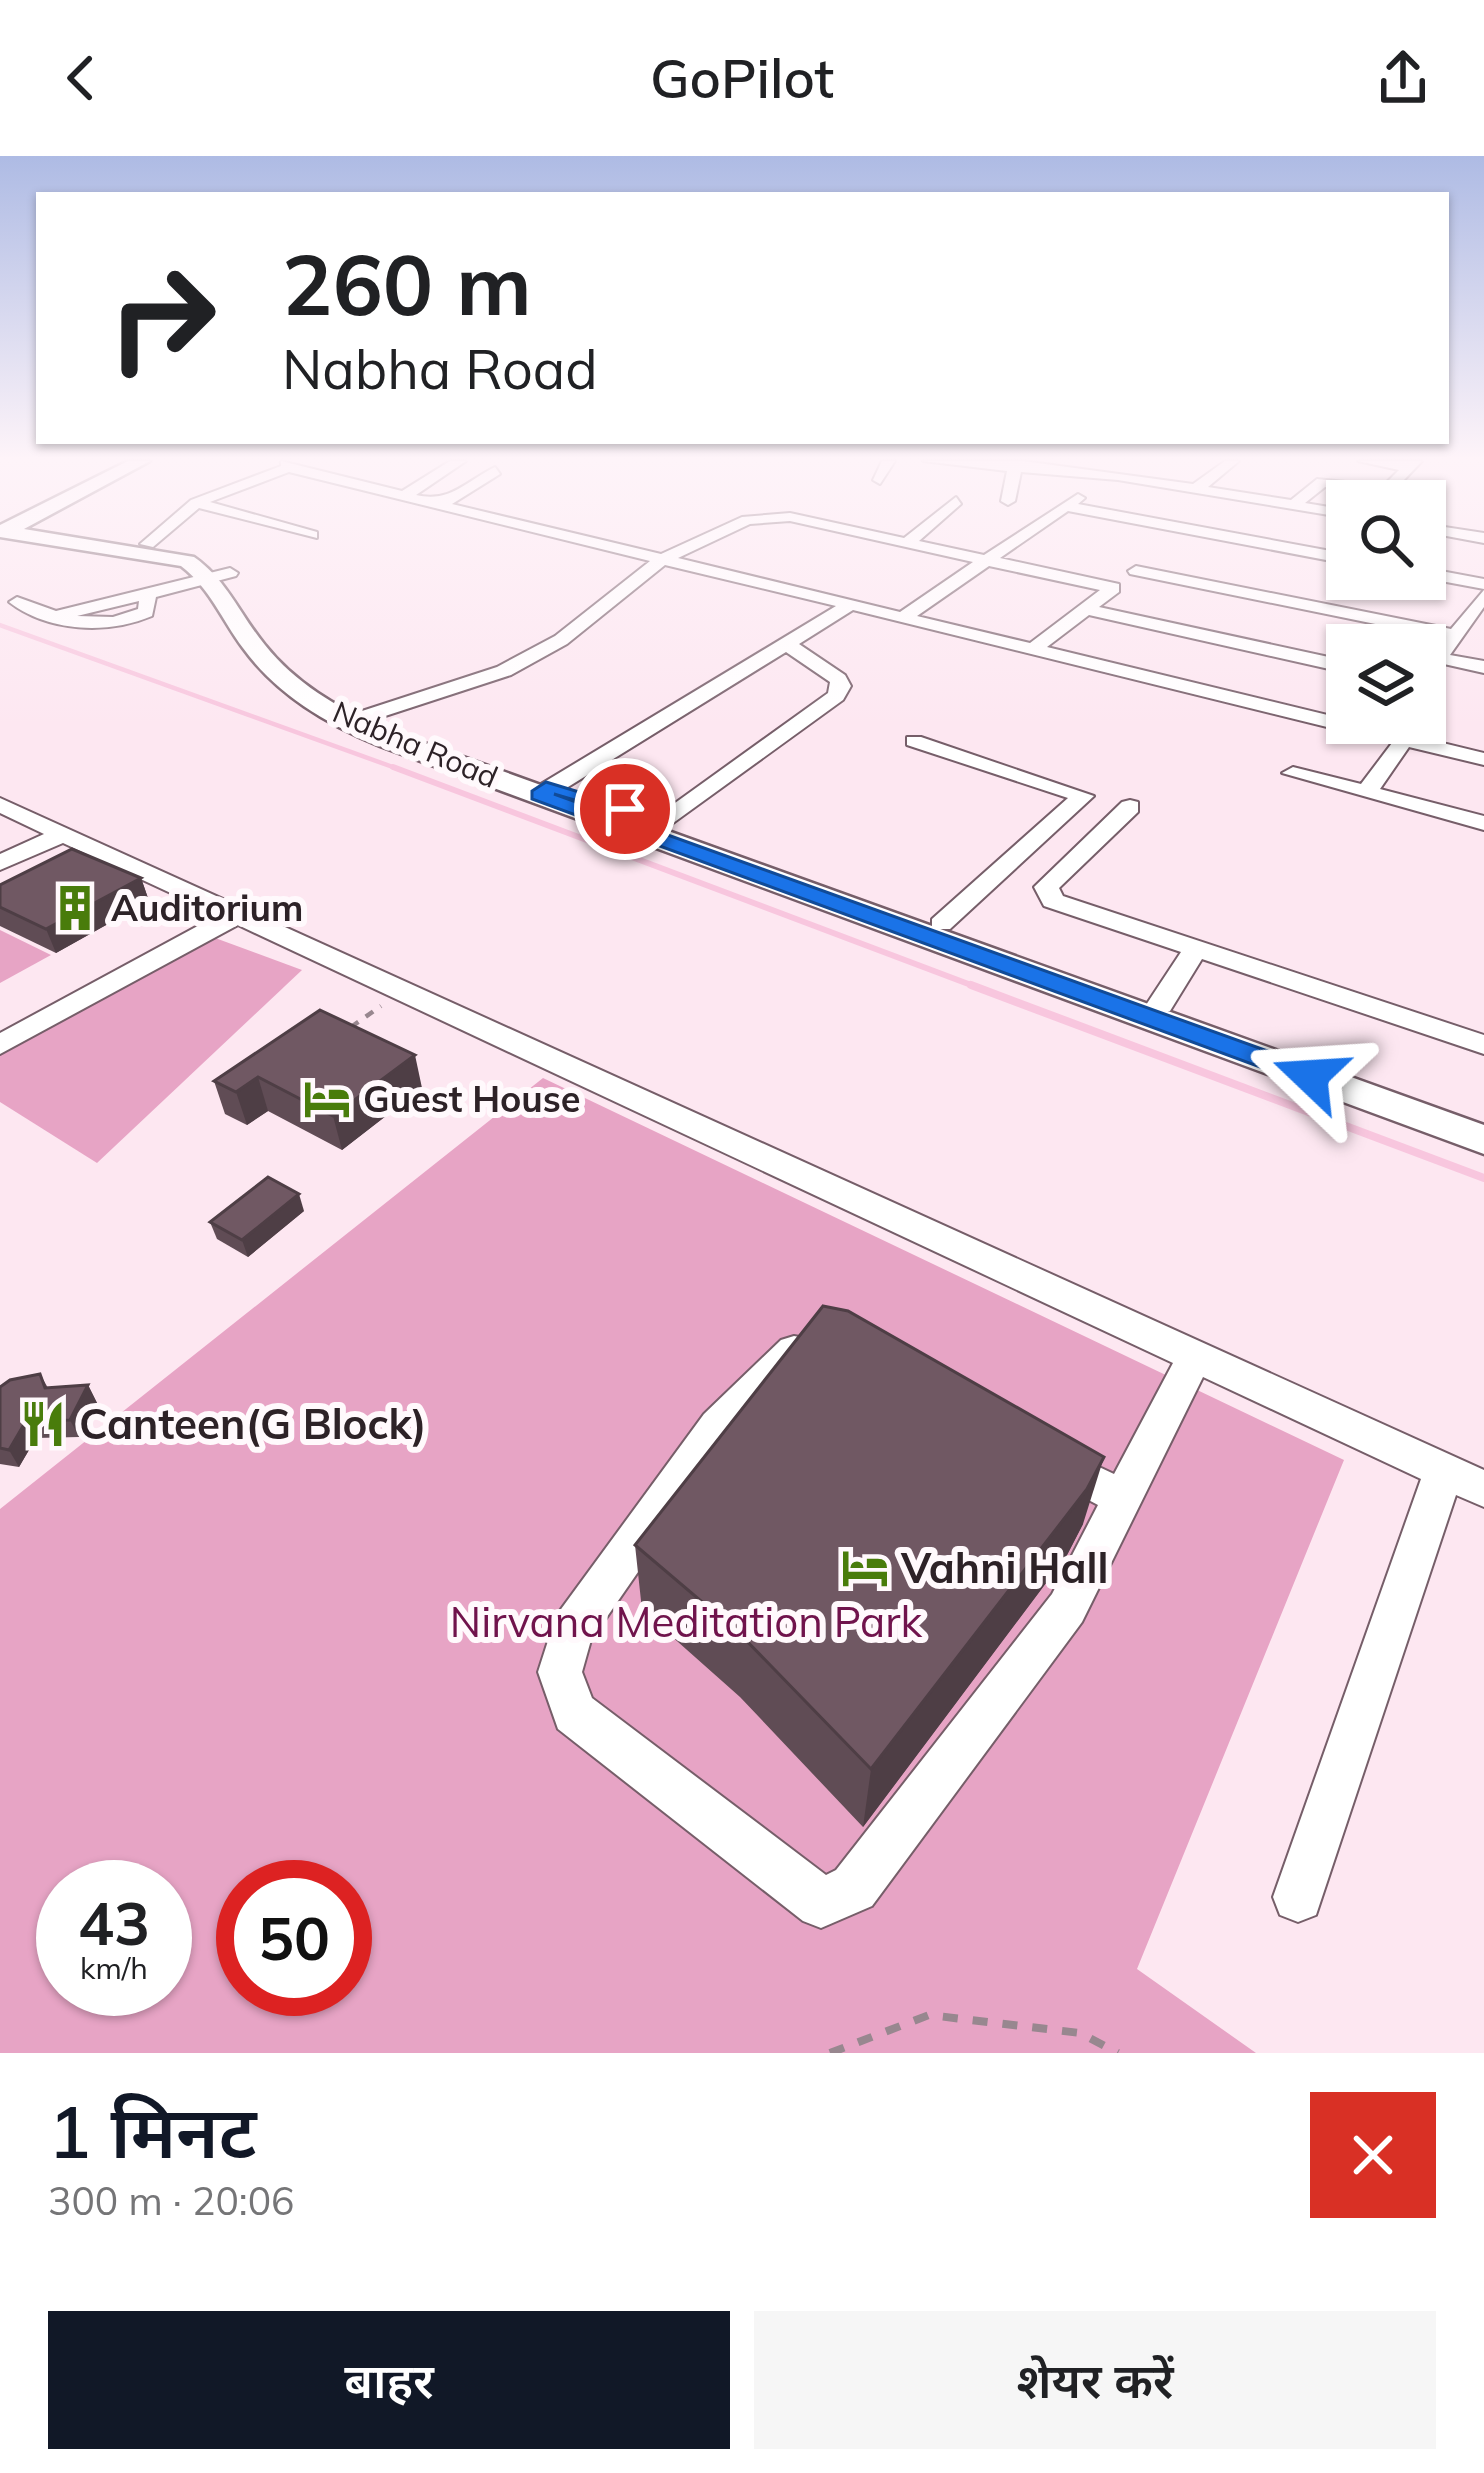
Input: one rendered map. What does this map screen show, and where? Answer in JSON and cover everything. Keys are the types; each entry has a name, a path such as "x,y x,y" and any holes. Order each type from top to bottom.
{"main road":[{"path":"149,550 219,575"},
{"path":"165,550 193,554 219,575"},
{"name":"Nabha Road","path":"219,575 308,679 368,715 546,790 661,821 1484,1119"},
{"name":"Nabha Road","path":"219,575 255,649 308,696 369,732 546,790 1484,1140"}],"street":[{"path":"618,550 1326,717"},
{"path":"368,715 467,686 538,654 661,560 685,550"},
{"path":"937,550 1113,588"},
{"path":"902,618 1004,550"},
{"path":"1299,550 1326,555"},
{"path":"1318,553 1322,550"},
{"path":"1032,650 1154,557"},
{"path":"1136,571 1455,635"},
{"path":"17,602 82,624 139,616 149,607 148,590 219,575"},
{"path":"1446,577 1484,584"},
{"path":"1232,624 1261,596"},
{"path":"1446,648 1484,596"},
{"path":"546,790 848,606"},
{"path":"1086,608 1232,624 1326,659"},
{"path":"661,821 836,695 841,686 838,680 787,644"},
{"path":"1446,660 1484,668"},
{"path":"914,741 1083,796 941,924"},
{"path":"1367,792 1388,744"},
{"path":"1433,744 1484,759"},
{"path":"1294,772 1484,823"},
{"path":"0,805 1464,1479 1298,1898"},
{"path":"1130,807 1046,887 1046,895 1066,907 1484,1045"},
{"path":"0,863 63,834"},
{"path":"0,1024 229,909"},
{"path":"0,1045 229,909"},
{"path":"1160,1004 1195,950"},
{"path":"844,1356 794,1350 718,1425 571,1631 560,1672 574,1713 821,1903 854,1888 1066,1608 1196,1354"},
{"path":"1020,1443 1122,1498"}],"path":[{"path":"348,1029 406,989"},
{"path":"830,2053 929,2015 1080,2033 1118,2053"}],"green space":[{"path":"0,930 51,955 0,983"},
{"path":"207,935 302,970 97,1163 0,1102 0,1051"},
{"name":"Nirvana Meditation Park","path":"543,1078 1344,1460 1137,1969 1256,2053 0,2053 0,1509"}],"building":[{"path":"72,849 141,878 46,929 0,907 0,885"},
{"path":"320,1010 415,1055 333,1116 258,1077 236,1092 214,1081"},
{"path":"268,1177 299,1194 242,1240 210,1222"},
{"name":"Vahni Hall","path":"823,1306 848,1311 1104,1457 1087,1489 871,1769 740,1634 635,1545"},
{"path":"40,1374 45,1388 88,1385 70,1420 26,1421 9,1450 0,1448 0,1387"}],"waterway":[{"path":"0,625 400,770"},
{"path":"393,767 400,770"},
{"path":"400,770 979,988"},
{"path":"971,985 1484,1178"}],"place":[{"name":"Auditorium","path":"75,908"},
{"name":"Guest House","path":"327,1099"},
{"name":"Canteen(G Block)","path":"43,1424"},
{"name":"Vahni Hall","path":"865,1568"}],"route":[{"path":"625,809 553,786 539,795 1310,1076"}]}
